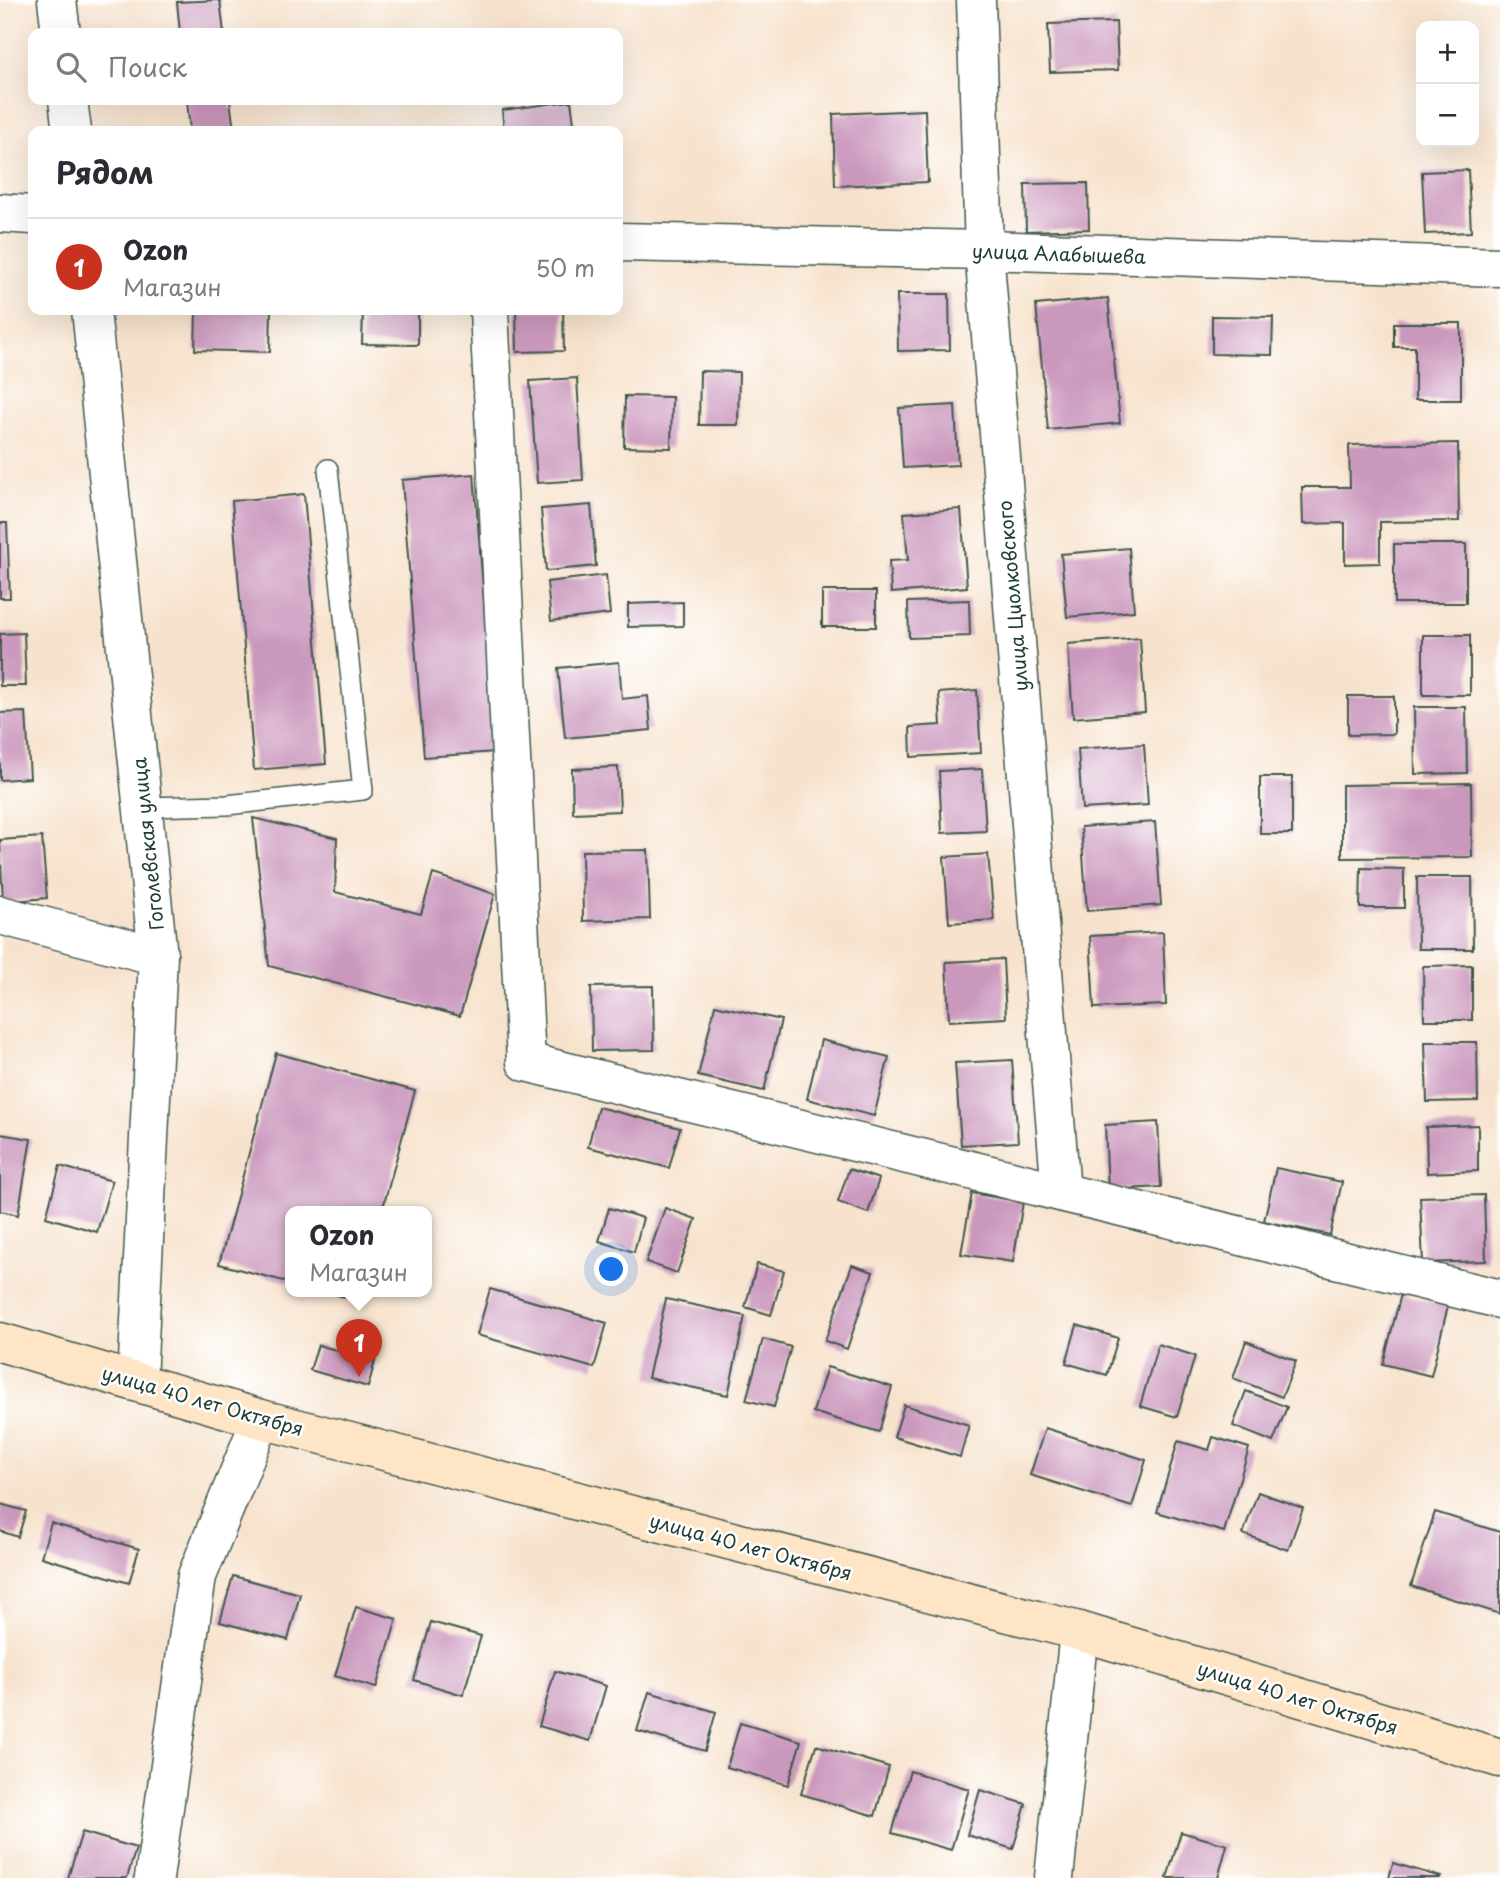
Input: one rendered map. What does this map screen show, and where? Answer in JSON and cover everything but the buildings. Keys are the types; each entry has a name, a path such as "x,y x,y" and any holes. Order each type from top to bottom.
{"street":[{"path":"57,0 60,28"},
{"name":"улица Циолковского","path":"976,0 984,250 1061,1192"},
{"path":"69,105 71,126"},
{"path":"0,213 28,215"},
{"name":"улица Алабышева","path":"623,242 984,250 1500,267"},
{"name":"Гоголевская улица","path":"92,315 158,956 137,1381"},
{"path":"489,315 526,1062 1500,1299"},
{"path":"0,915 158,956"},
{"name":"улица 40 лет Октября","path":"0,1342 261,1419 1079,1631 1500,1758"},
{"path":"154,1878 197,1576 261,1419"},
{"path":"1054,1878 1079,1631"}],"lane":[{"path":"143,807 227,805 363,790 328,469"}],"place":[{"name":"Ozon","path":"359,1377"}]}
